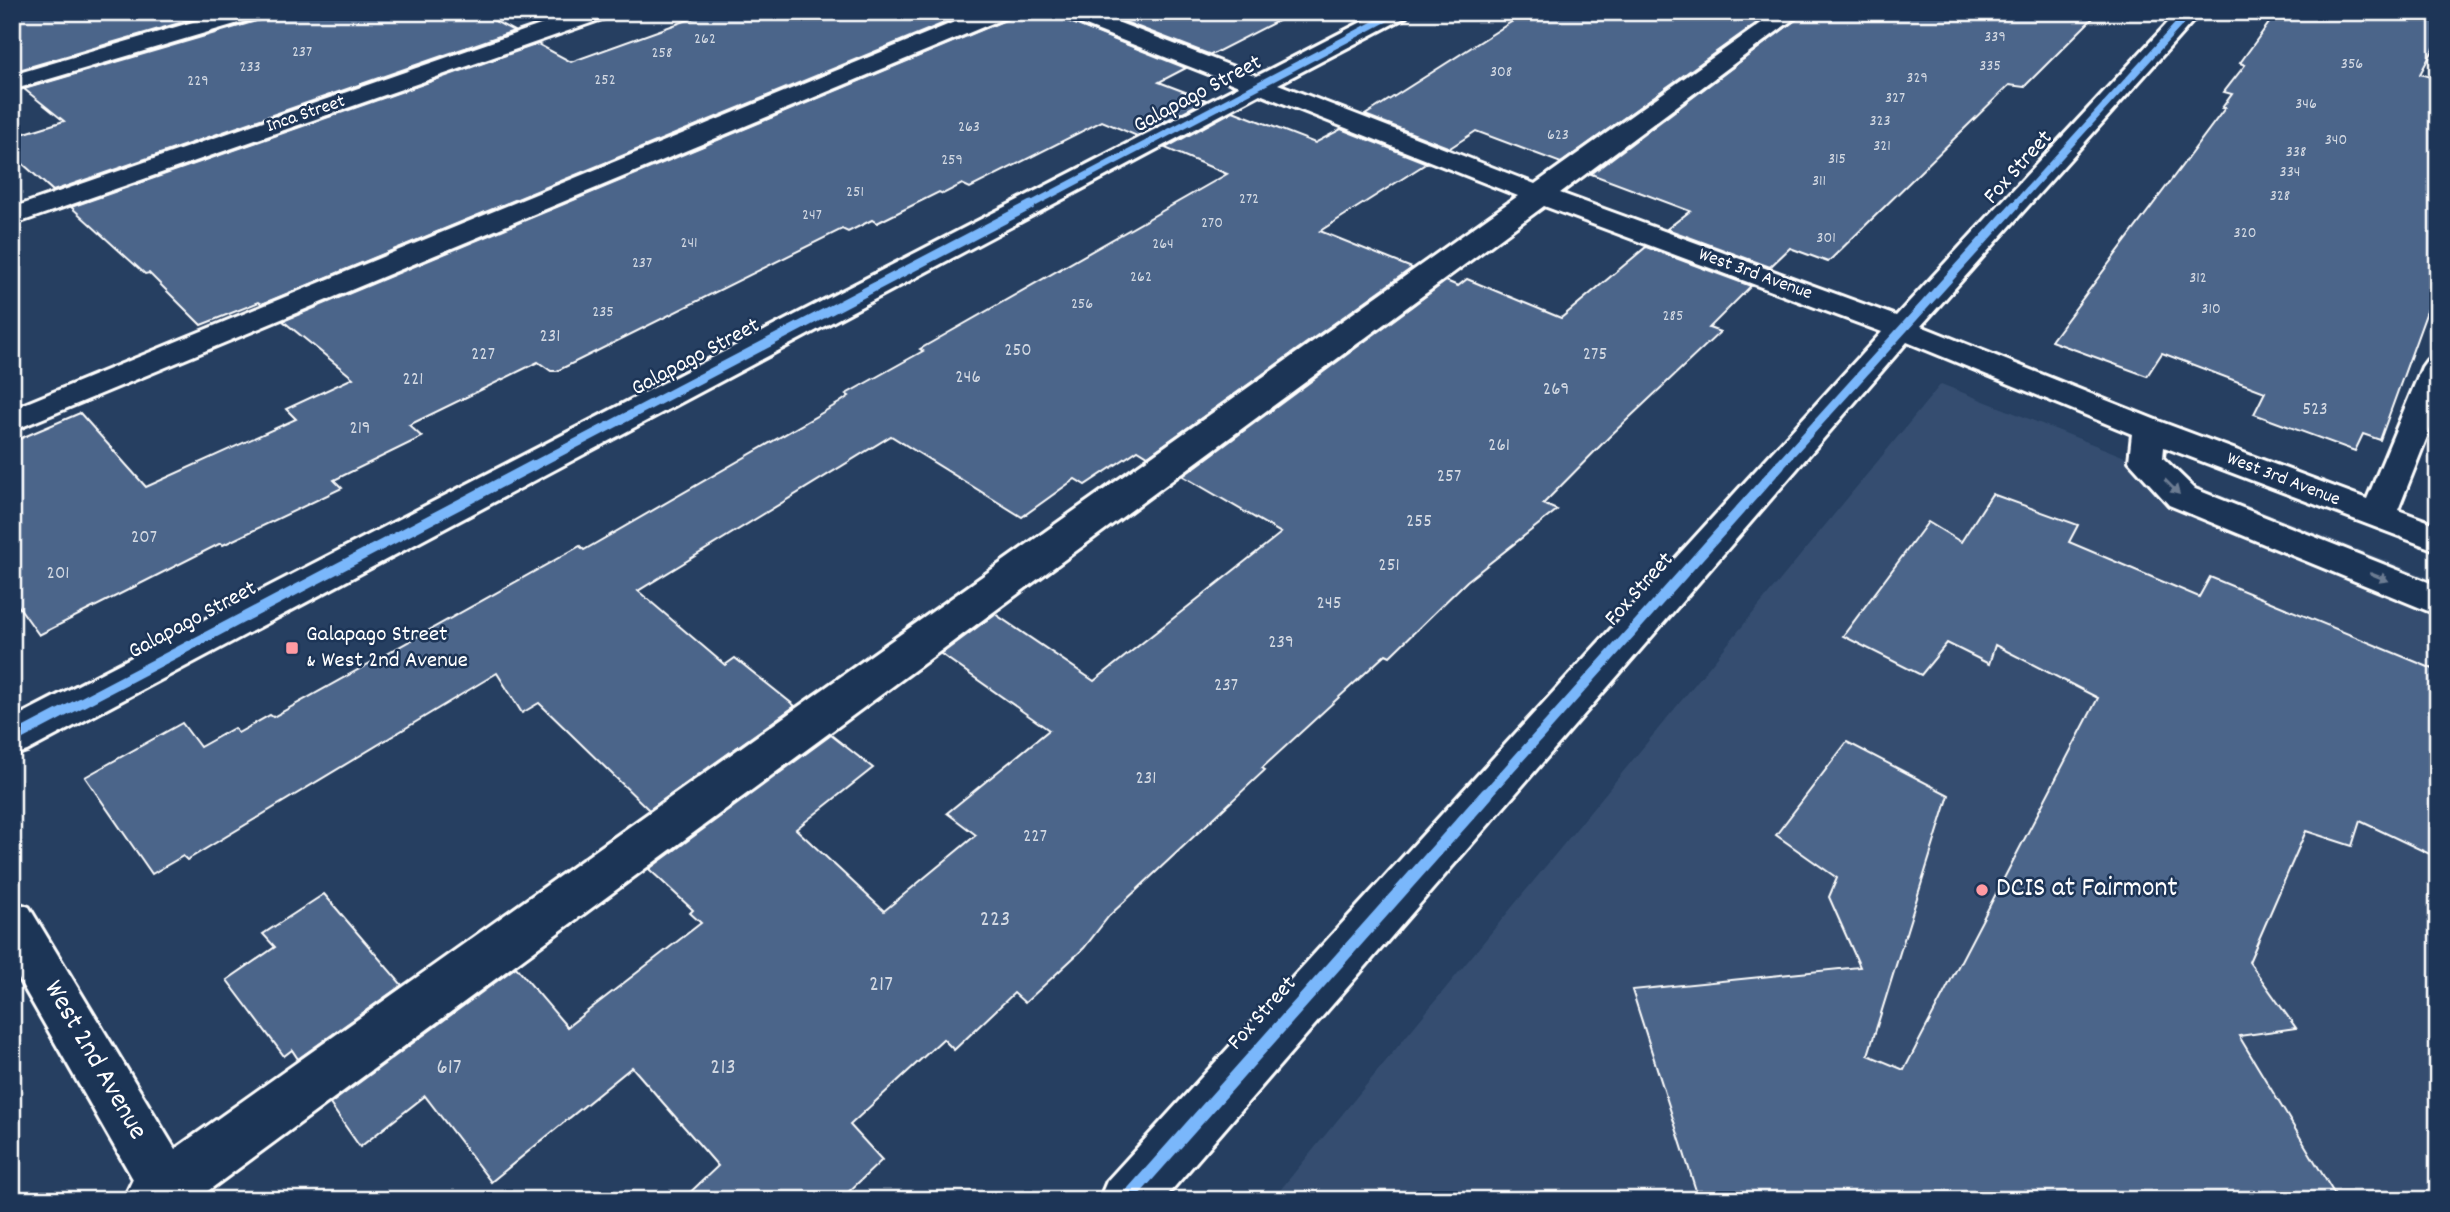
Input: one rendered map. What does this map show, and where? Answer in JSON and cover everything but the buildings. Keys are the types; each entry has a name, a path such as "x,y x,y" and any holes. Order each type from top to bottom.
{"street":[{"path":"12,83 251,12"},
{"name":"Inca Street","path":"12,217 600,12"},
{"path":"12,421 999,12"},
{"name":"West 3rd Avenue","path":"1071,12 1540,195 1902,329 2149,429 2438,539"},
{"name":"Galapago Street","path":"12,739 1398,12"},
{"path":"164,1195 1792,12"},
{"name":"Fox Street","path":"1126,1200 1902,329 2190,12"},
{"path":"2378,516 2438,367"},
{"path":"2149,429 2146,461 2182,497 2438,601"},
{"name":"West 2nd Avenue","path":"12,922 164,1195"}],"shaded area":[{"name":"DCIS at Fairmont","path":"1941,384 2438,581 2438,1200 1272,1200"}],"cycle path":[{"path":"12,739 1398,12"},
{"path":"1126,1200 1877,356 2190,12"}],"place":[{"name":"Galapago Street & West 2nd Avenue","path":"292,648"},
{"name":"DCIS at Fairmont","path":"1982,890"}]}
